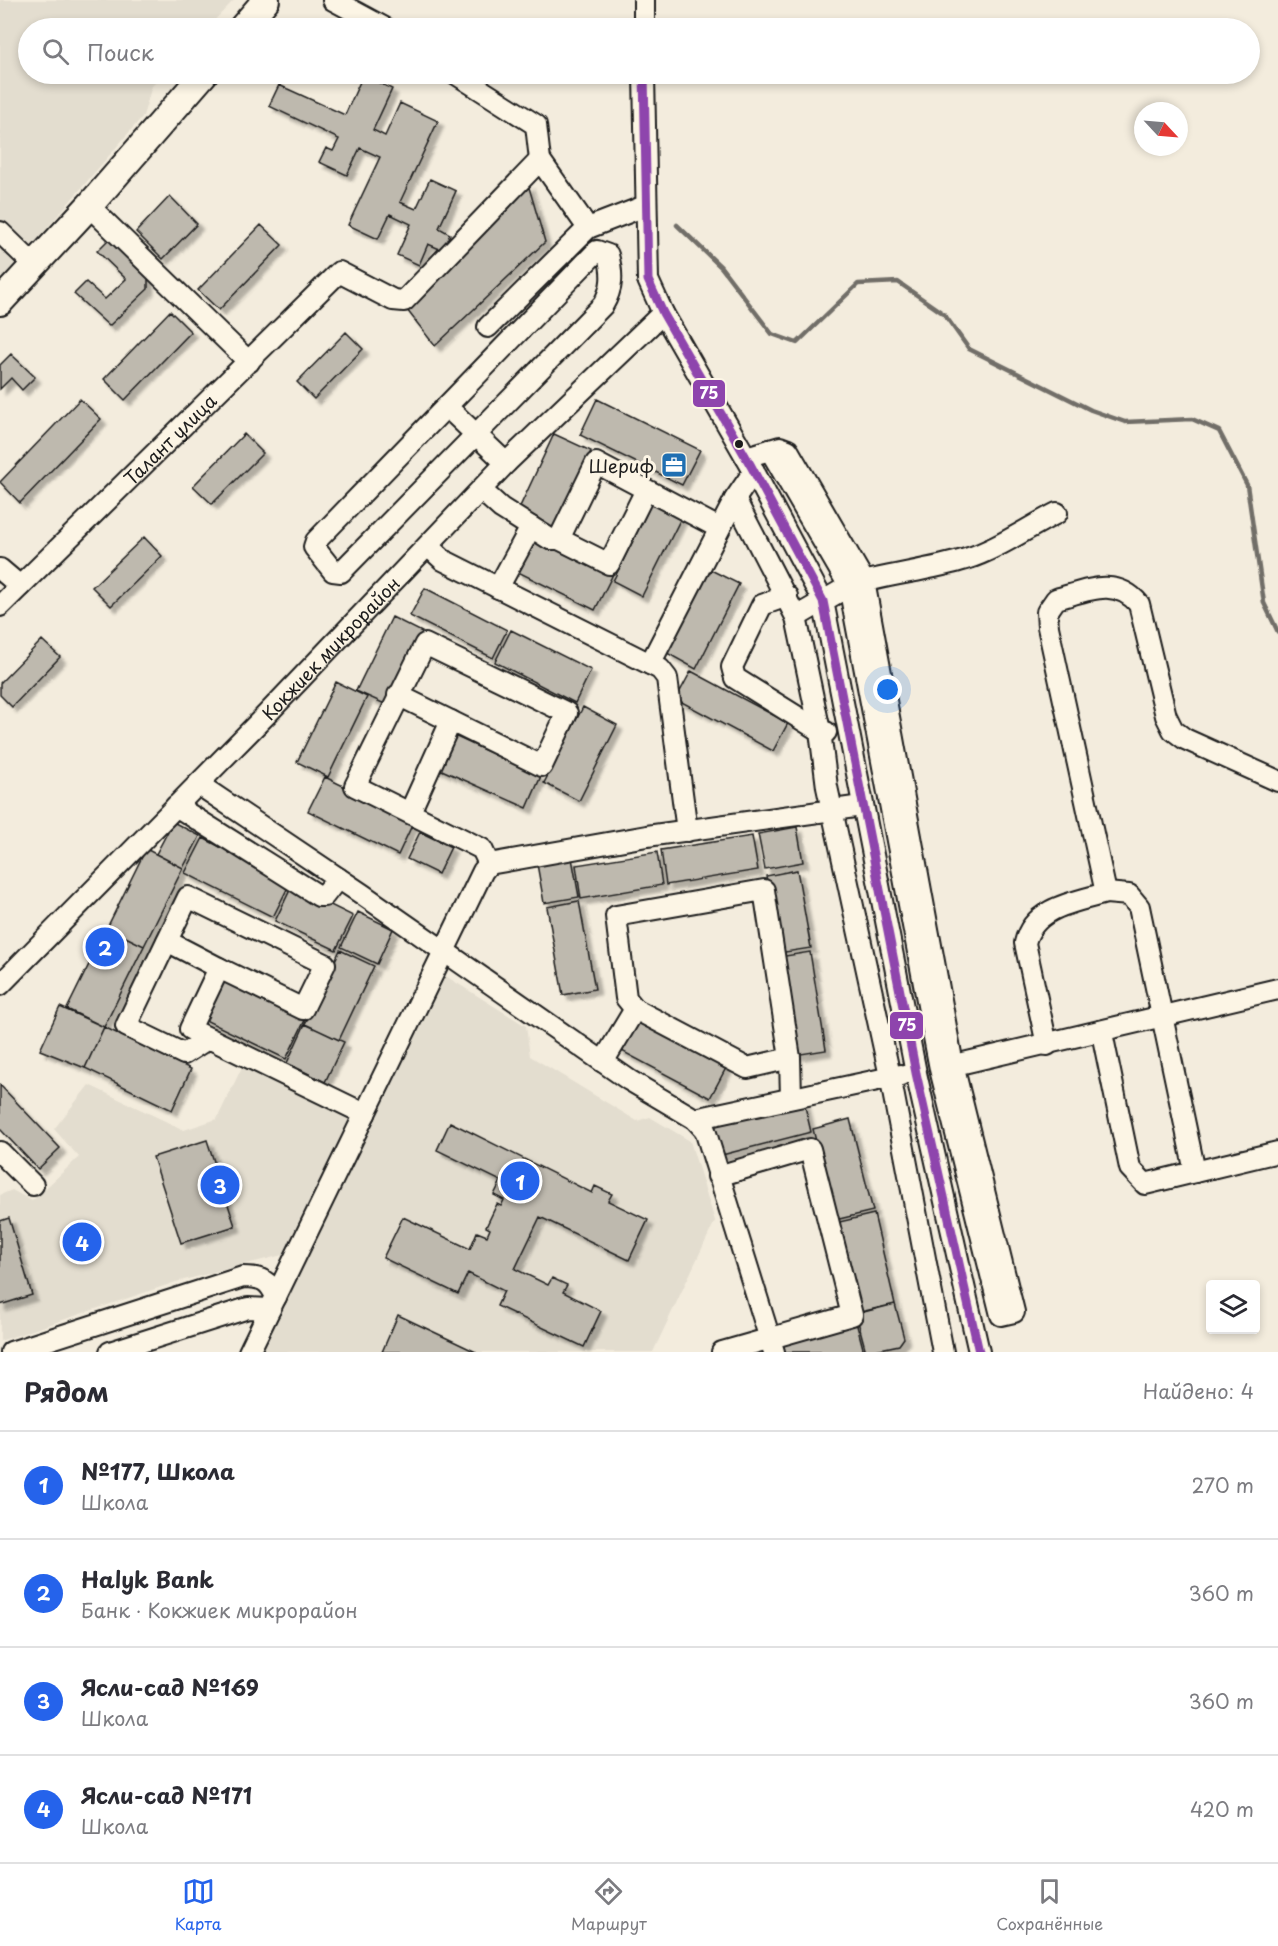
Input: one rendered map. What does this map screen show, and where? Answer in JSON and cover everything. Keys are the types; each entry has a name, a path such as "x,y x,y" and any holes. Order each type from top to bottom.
{"main road":[{"path":"249,18 260,2"},
{"path":"0,302 89,206 195,84"}],"street":[{"path":"333,0 367,18"},
{"path":"644,0 644,18"},
{"path":"472,84 536,125 540,160 588,228"},
{"path":"644,84 648,280 663,313 750,464 823,601 916,1072 979,1352"},
{"name":"Талант улица","path":"0,606 339,272 393,300 404,301 540,160"},
{"path":"89,206 249,362"},
{"path":"488,327 588,228 645,206"},
{"path":"1,234 34,266"},
{"path":"597,251 605,252 610,265 612,284 603,305 341,572 333,571 314,547 316,541 448,408 597,251"},
{"name":"Кокжиек микрорайон","path":"0,985 429,547 506,463 663,313"},
{"path":"448,408 506,463"},
{"path":"650,664 735,499 750,464 770,450 780,447 788,450 856,584 946,1067 1001,1315 1014,1312 946,1067"},
{"path":"559,539 596,463 719,528"},
{"path":"481,490 501,508 550,539 559,539 609,564 646,490"},
{"path":"735,499 796,617 820,732 827,787 834,809 890,1076 943,1352"},
{"path":"796,617 856,584 967,559 1057,513"},
{"path":"498,588 531,527"},
{"path":"429,547 442,560 660,669 667,678 687,831"},
{"path":"0,568 20,586"},
{"path":"1106,892 1048,627 1047,612 1056,599 1107,587 1117,587 1131,594 1139,604 1166,716 1173,730 1278,781"},
{"path":"787,596 762,605 732,667 735,678 820,732 848,736"},
{"path":"398,695 542,766 567,713 425,644 398,695 355,786 483,849 489,864"},
{"path":"410,812 452,721"},
{"path":"198,784 603,1062 695,1119 705,1130 772,1345"},
{"path":"176,806 319,896 324,896 338,878"},
{"path":"249,1352 443,951 483,871 489,864 687,831 862,806"},
{"path":"790,1058 747,1068 635,1009 626,998 616,916 764,890 790,1058 791,1098"},
{"path":"1047,1045 1025,943 1028,930 1040,916 1056,908 1106,892 1129,895 1139,907 1195,1172"},
{"path":"167,941 303,1009 326,964 188,897 126,1026 184,1054 209,1038"},
{"path":"219,968 190,1029 365,1114"},
{"path":"695,1119 890,1076 946,1067 1047,1045 1278,989"},
{"path":"603,1062 635,1009"},
{"path":"1102,1032 1130,1168 1135,1176 1145,1184 1278,1152"},
{"path":"718,1176 810,1149 852,1315 772,1345 722,1352"},
{"path":"0,1152 33,1185"},
{"path":"11,1352 243,1277 260,1277 271,1284 273,1303"},
{"path":"110,1352 248,1308 273,1303"}],"shaded area":[{"path":"0,0 234,0 217,18 18,18 18,84 154,84 143,116 0,283"},
{"path":"444,975 526,1026 530,1056 637,1121 650,1117 690,1141 715,1221 653,1352 253,1352 438,976"},
{"path":"243,1065 352,1117 286,1254 176,1282 0,1341 0,1195 12,1190 32,1201 79,1157 54,1129 89,1085 184,1130 217,1119"}],"building":[{"path":"359,84 382,84 392,89 373,130 385,136 400,103 438,121 400,202 416,209 430,179 456,191 439,228 450,234 442,250 428,244 419,265 397,255 411,224 390,214 378,239 348,225 380,157 360,148 347,175 319,162 326,148 333,151 339,139 269,106 279,85 345,115"},
{"path":"528,184 545,242 435,346 407,310"},
{"path":"170,196 197,224 163,259 136,232"},
{"path":"261,225 282,245 219,310 198,290"},
{"path":"113,235 148,273 148,289 109,326 74,294 86,282 105,299 126,279 97,251"},
{"path":"170,311 191,332 125,400 104,379"},
{"path":"346,332 363,349 314,399 297,382"},
{"path":"11,354 35,377 22,390 11,378 0,389 0,365"},
{"path":"80,399 101,419 20,503 0,482"},
{"path":"597,399 700,450 682,485 580,435"},
{"path":"244,434 263,453 212,504 193,486"},
{"path":"554,434 591,451 554,530 517,513"},
{"path":"652,502 682,516 642,596 613,581"},
{"path":"534,535 613,574 595,610 516,571"},
{"path":"144,537 162,556 111,606 92,587"},
{"path":"709,569 739,584 696,669 667,653"},
{"path":"425,588 507,630 493,658 410,616"},
{"path":"392,617 422,632 387,705 356,691"},
{"path":"511,630 591,670 575,703 495,662"},
{"path":"42,640 60,657 12,707 0,695 0,683"},
{"path":"691,671 788,723 773,751 676,699"},
{"path":"336,682 367,697 328,777 297,762"},
{"path":"583,707 617,725 579,801 544,783"},
{"path":"450,734 541,776 527,808 435,767"},
{"path":"325,777 414,821 398,855 308,811"},
{"path":"173,822 200,836 183,868 156,854"},
{"path":"797,827 803,862 765,869 758,834"},
{"path":"420,832 451,847 438,874 407,859"},
{"path":"752,836 758,870 666,885 661,850"},
{"path":"203,838 290,883 273,917 185,873"},
{"path":"146,849 183,868 144,946 107,928"},
{"path":"657,852 662,885 581,899 576,865"},
{"path":"572,858 579,897 544,903 537,864"},
{"path":"797,870 811,948 779,953 766,876"},
{"path":"292,886 353,916 336,950 275,921"},
{"path":"579,901 595,989 563,995 547,907"},
{"path":"358,912 393,929 377,964 341,947"},
{"path":"107,928 144,946 104,1027 67,1009"},
{"path":"340,950 374,966 339,1040 305,1024"},
{"path":"810,952 826,1050 795,1055 779,957"},
{"path":"219,978 305,1020 286,1059 201,1018"},
{"path":"60,1007 104,1027 85,1068 40,1050"},
{"path":"636,1017 727,1066 710,1098 618,1049"},
{"path":"305,1024 344,1042 325,1082 287,1063"},
{"path":"104,1027 191,1069 172,1110 85,1068"},
{"path":"0,1085 60,1148 38,1169 0,1129"},
{"path":"804,1102 811,1132 718,1156 711,1126"},
{"path":"850,1119 873,1211 835,1220 813,1129"},
{"path":"450,1122 592,1193 595,1186 612,1194 608,1201 648,1220 629,1260 540,1217 515,1269 548,1285 552,1278 567,1285 563,1292 601,1311 584,1347 497,1306 504,1291 468,1273 458,1294 383,1258 403,1217 470,1249 477,1232 487,1236 490,1229 486,1227 497,1204 501,1206 504,1200 494,1195 501,1181 437,1150"},
{"path":"207,1140 235,1226 181,1243 153,1157"},
{"path":"874,1214 895,1304 856,1313 835,1223"},
{"path":"9,1218 32,1295 0,1305 0,1221"},
{"path":"895,1304 904,1338 899,1345 866,1352 856,1314"},
{"path":"398,1315 476,1352 382,1352"},
{"path":"856,1322 864,1352 778,1352 776,1344"}],"waterway":[{"path":"677,225 721,267 772,334 797,343 858,284 898,282 944,314 969,349 1091,410 1125,422 1192,419 1219,431 1247,485 1264,603 1278,632"}],"transit line":[{"name":"75","path":"644,84 648,280 663,313 751,466 823,601 916,1073 979,1352"}],"place":[{"name":"Шериф","path":"674,465"},
{"name":"Halyk Bank","path":"105,947"},
{"name":"№177, Школа","path":"520,1181"},
{"name":"Ясли-сад №169","path":"220,1185"},
{"name":"Ясли-сад №171","path":"82,1242"}]}
